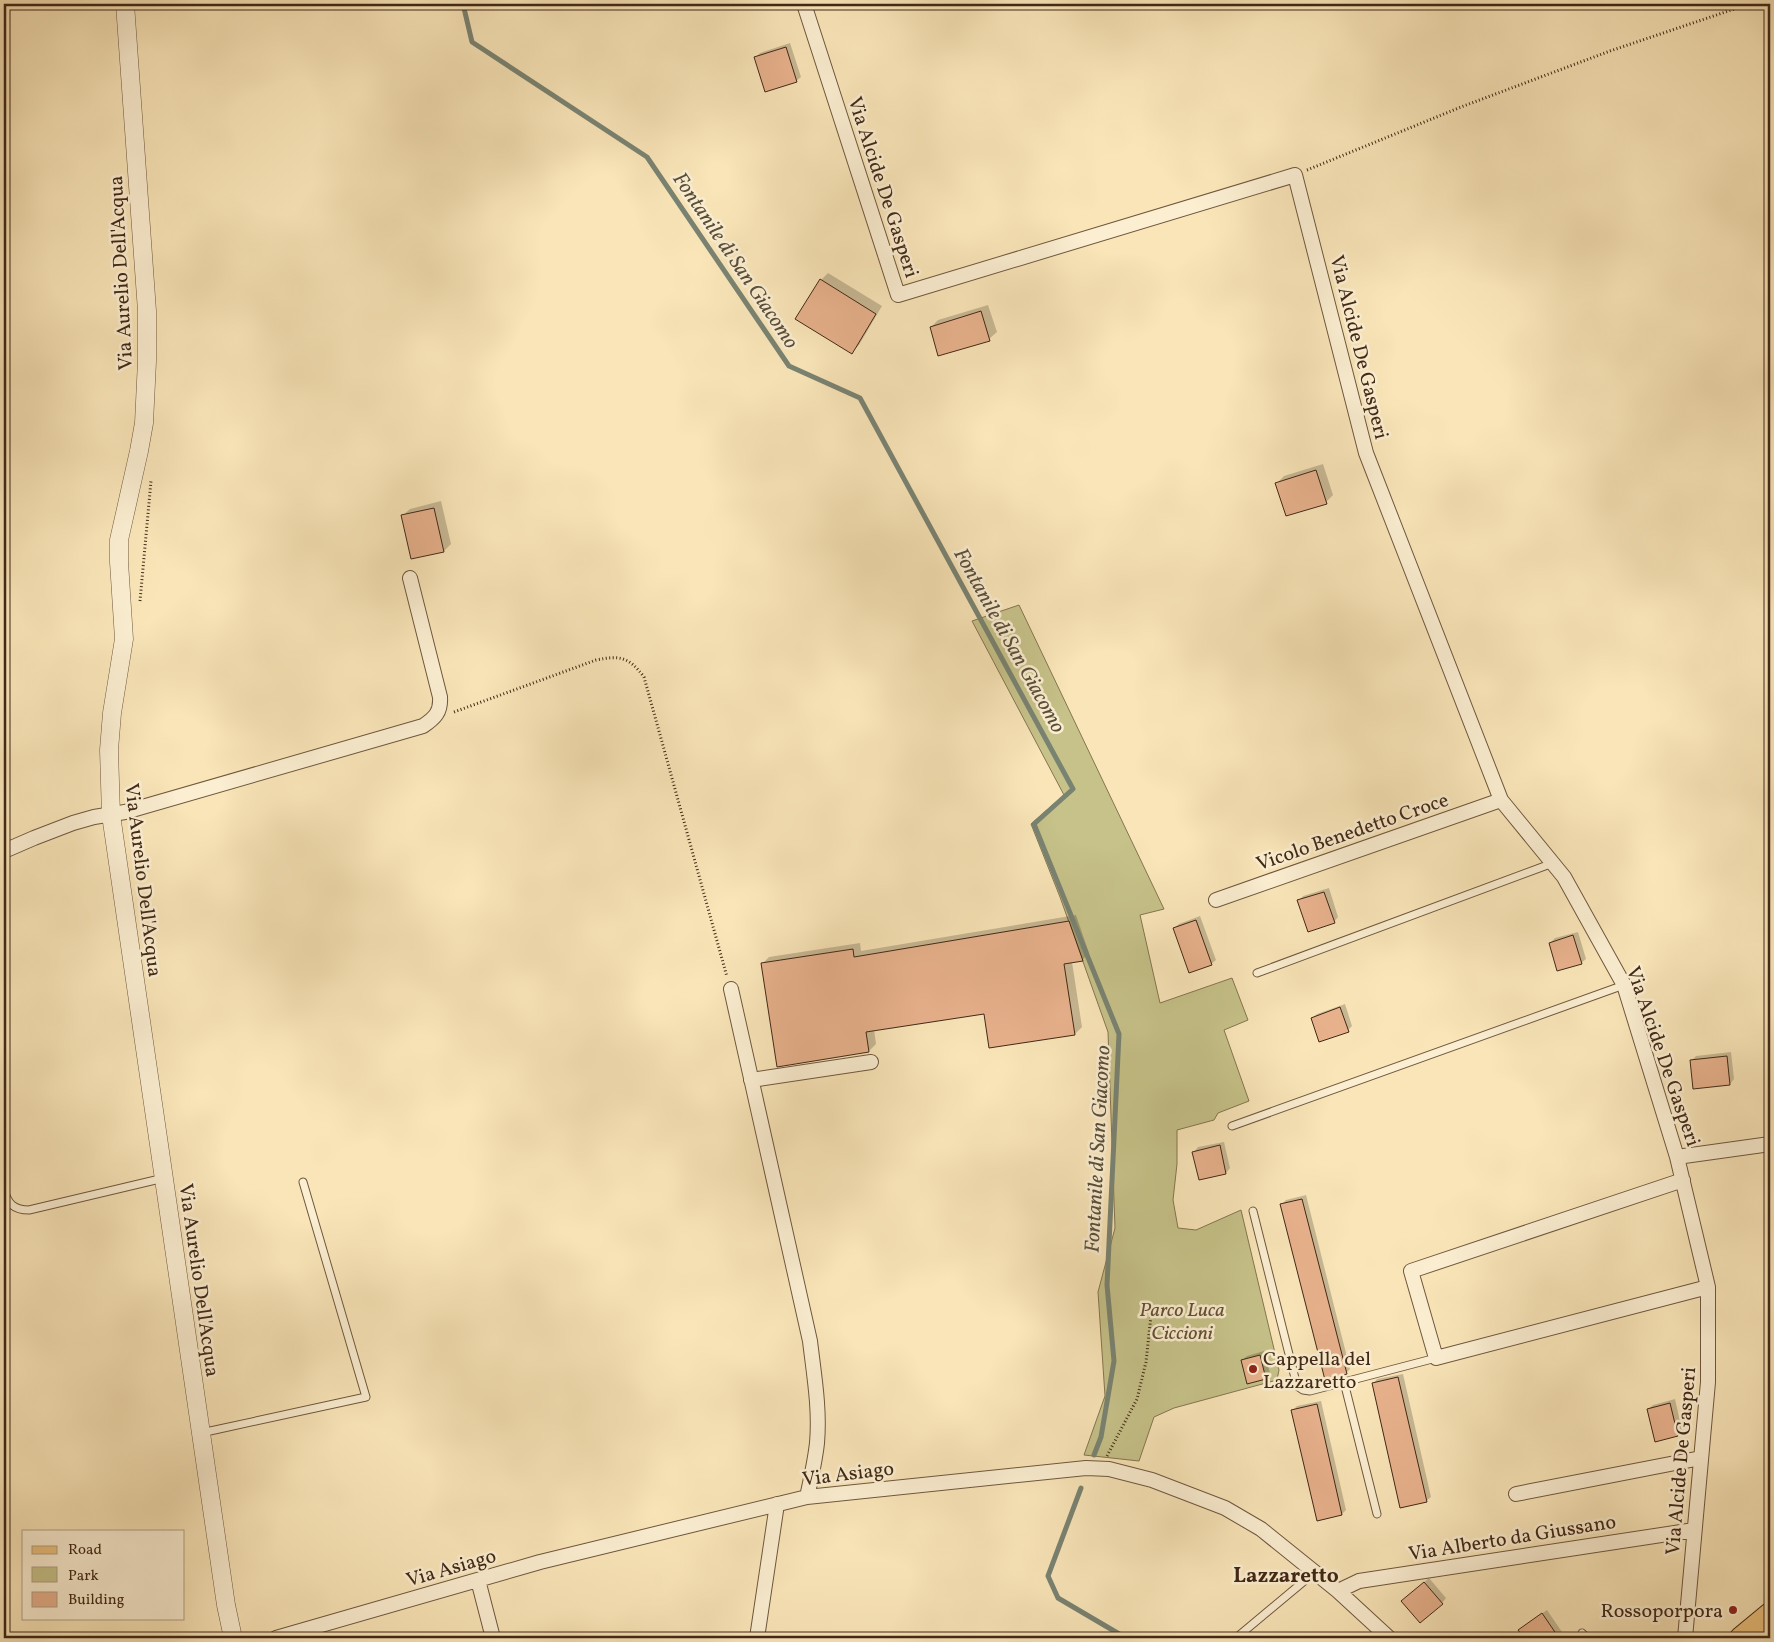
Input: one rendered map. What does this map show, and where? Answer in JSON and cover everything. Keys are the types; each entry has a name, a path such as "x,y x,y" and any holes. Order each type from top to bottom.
{"main road":[{"path":"1741,1638 1770,1614"}],"street":[{"name":"Via Aurelio Dell'Acqua","path":"125,4 147,311 147,361 144,423 138,460 119,540 118,562 124,638 112,713 109,750 111,815 226,1605 233,1638"},
{"name":"Via Alcide De Gasperi","path":"804,4 898,295 1295,175 1366,452 1502,800 1564,877 1624,985 1677,1157 1708,1287 1708,1382 1685,1638"},
{"path":"4,851 74,823 94,817 111,815 422,726 435,718 441,707 440,697 410,578"},
{"name":"Vicolo Benedetto Croce","path":"1216,900 1502,800"},
{"path":"731,990 810,1341 816,1397 817,1442 807,1497"},
{"path":"751,1080 870,1062"},
{"path":"1677,1157 1770,1144"},
{"path":"1683,1180 1411,1271 1436,1358 1708,1287"},
{"path":"1516,1494 1700,1458"},
{"name":"Via Asiago","path":"276,1638 540,1562 807,1497 1066,1469 1108,1469 1152,1480 1225,1508 1261,1529 1338,1591 1389,1638"},
{"path":"757,1638 777,1504"},
{"name":"Via Alberto da Giussano","path":"1338,1591 1359,1581 1694,1530"},
{"path":"478,1580 493,1638"}],"lane":[{"path":"1257,974 1553,863"},
{"path":"1232,1126 1624,985"},
{"path":"4,1190 12,1207 20,1210 29,1210 164,1178"},
{"path":"201,1433 366,1397 303,1182"},
{"path":"1253,1210 1296,1386 1310,1391 1436,1358"},
{"path":"1344,1382 1377,1514"},
{"path":"1236,1638 1315,1572"}],"path":[{"path":"1295,175 1470,103 1610,51 1749,4"},
{"path":"139,608 151,479"},
{"path":"435,718 596,660 613,656 626,659 636,667 644,677 731,990"},
{"path":"1098,1469 1114,1444 1137,1399 1146,1362 1152,1306"},
{"path":"1708,1638 1714,1637"}],"green space":[{"name":"Parco Luca Ciccioni","path":"1019,605 1164,909 1140,915 1160,1003 1232,978 1248,1020 1224,1030 1249,1101 1218,1113 1214,1120 1177,1130 1177,1164 1173,1200 1178,1228 1196,1230 1241,1210 1279,1370 1277,1380 1174,1408 1154,1417 1139,1461 1084,1455 1105,1396 1098,1292 1115,1228 1108,1032 1060,897 1031,824 1064,795 972,621"}],"building":[{"path":"786,47 797,82 765,92 754,57"},
{"path":"820,279 876,314 852,354 795,319"},
{"path":"981,311 990,341 938,356 930,327"},
{"path":"1316,470 1327,504 1286,516 1275,483"},
{"path":"434,508 444,552 411,559 401,515"},
{"path":"1324,892 1335,923 1308,932 1297,900"},
{"path":"1196,920 1212,965 1189,973 1173,928"},
{"path":"1069,921 1083,961 1064,964 1075,1035 989,1048 984,1014 866,1032 869,1052 777,1067 761,963 853,949 854,957"},
{"path":"1573,935 1582,964 1557,971 1549,943"},
{"path":"1340,1007 1349,1032 1319,1042 1311,1018"},
{"path":"1727,1056 1730,1085 1693,1089 1690,1060"},
{"path":"1220,1145 1226,1174 1199,1180 1192,1152"},
{"path":"1302,1199 1347,1374 1325,1380 1280,1204"},
{"name":"Cappella del Lazzaretto","path":"1260,1355 1266,1379 1247,1384 1241,1360"},
{"path":"1398,1377 1427,1502 1400,1508 1372,1383"},
{"path":"1670,1403 1678,1436 1655,1442 1647,1409"},
{"path":"1317,1404 1342,1515 1317,1521 1291,1410"},
{"path":"1424,1582 1443,1604 1420,1623 1401,1601"},
{"path":"1542,1613 1559,1638 1524,1638 1518,1630"}],"waterway":[{"name":"Fontanile di San Giacomo","path":"463,4 472,42 647,157 789,366 860,398 1073,789 1034,824 1119,1034 1107,1285 1114,1361 1101,1437 1094,1455"},
{"name":"Fontanile di San Giacomo","path":"1081,1488 1048,1576 1058,1598 1126,1638"}],"place":[{"name":"Cappella del Lazzaretto","path":"1253,1369"},
{"name":"Rossoporpora","path":"1733,1610"}],"district":[{"name":"Lazzaretto","path":"1286,1575"}]}
